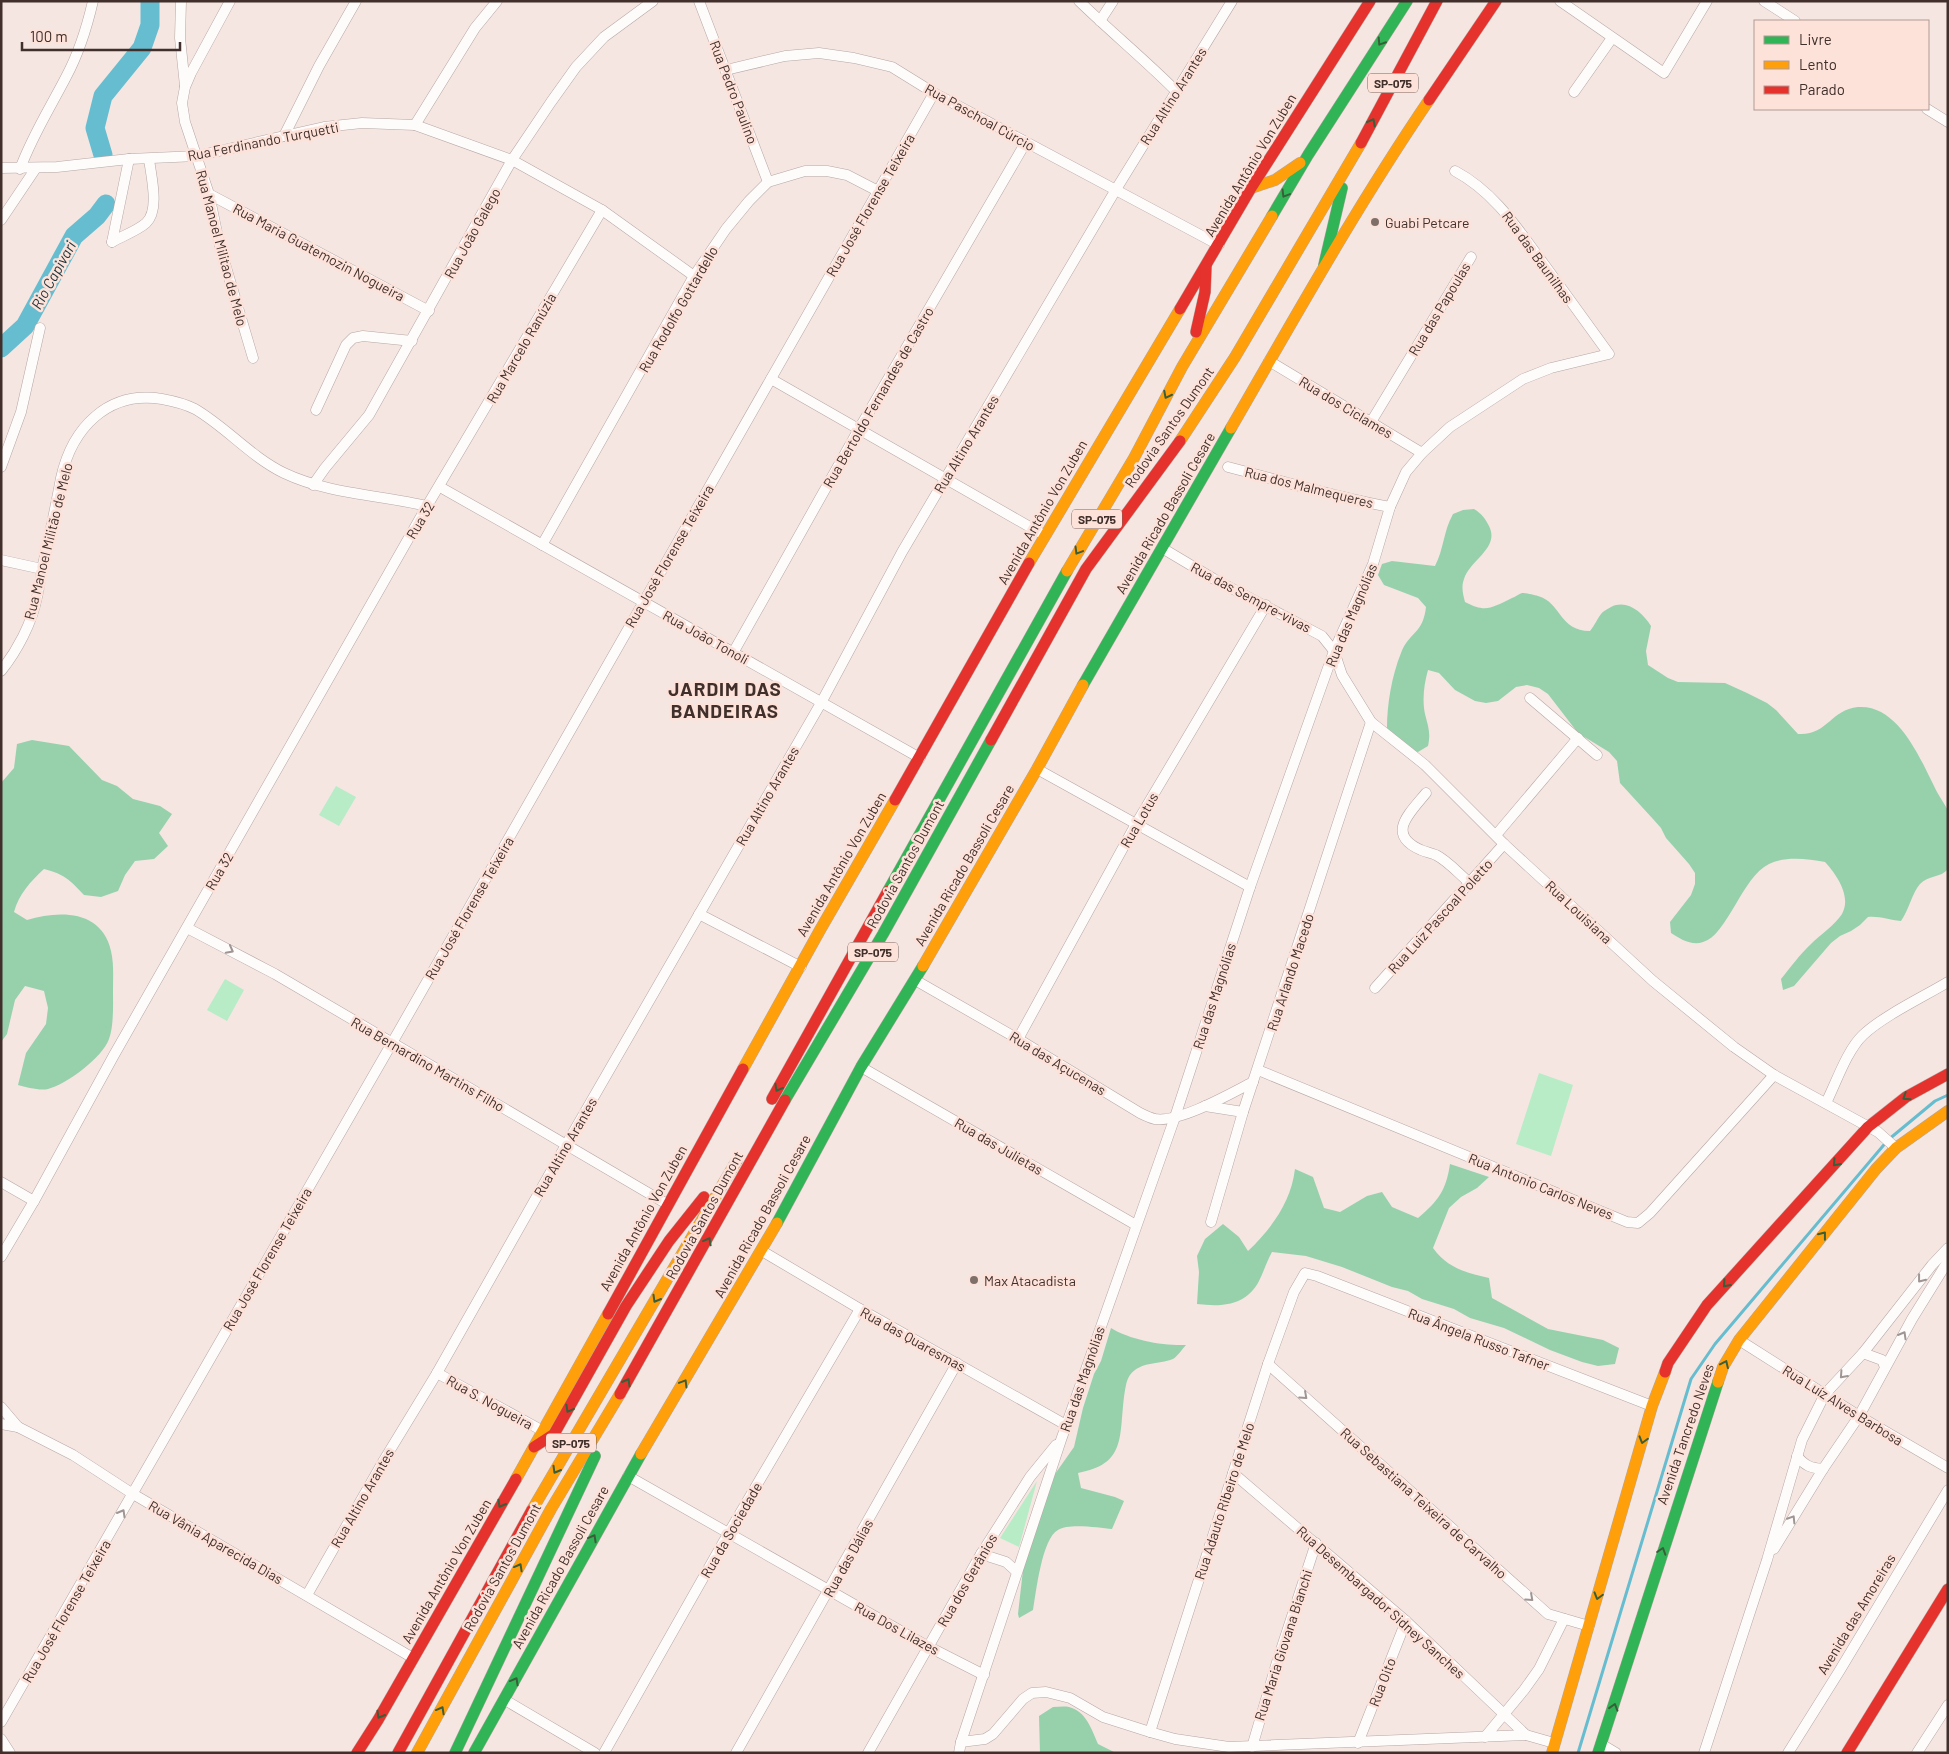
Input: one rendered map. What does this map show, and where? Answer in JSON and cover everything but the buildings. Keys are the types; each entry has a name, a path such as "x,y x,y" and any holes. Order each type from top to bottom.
{"main road":[{"name":"Avenida Antônio Von Zuben","path":"357,1753 534,1447 820,930 920,758 1044,535 1252,188 1370,1"},
{"name":"Rodovia Santos Dumont","path":"765,1112 1073,560 1134,458 1182,368 1308,155 1407,1"},
{"name":"Rodovia Santos Dumont","path":"417,1753 551,1509 611,1409 689,1274 757,1150 884,934 1086,569 1183,436 1235,357 1349,165 1437,1"},
{"name":"Avenida Ricado Bassoli Cesare","path":"474,1753 628,1476 762,1251 861,1067 915,980 1324,265 1414,121 1496,1"},
{"path":"1252,188 1284,175 1308,155"},
{"path":"1324,265 1333,222 1349,165"},
{"path":"1182,368 1200,317 1205,292 1206,266"},
{"path":"1553,1748 1652,1406 1668,1363 1707,1305 1873,1129 1889,1108 1908,1095 1948,1074"},
{"name":"Avenida Tancredo Neves","path":"1600,1748 1723,1367 1739,1340 1894,1145 1948,1111"},
{"name":"Rodovia Santos Dumont","path":"398,1753 534,1506 740,1153 669,1242 626,1306 554,1434 534,1447"},
{"path":"455,1753 593,1459 607,1435 611,1409"},
{"path":"1847,1753 1948,1589"}],"street":[{"path":"20,169 29,145 79,50 94,1"},
{"path":"181,1 180,38 185,87"},
{"name":"Rua Manoel Militao de Melo","path":"230,1 185,87 182,103 185,122 209,194 220,247 253,358"},
{"path":"284,136 319,66 356,1"},
{"path":"415,125 475,28 497,1"},
{"name":"Rua João Galego","path":"313,485 369,415 512,160 576,67 604,37 653,1"},
{"name":"Rua Pedro Paulino","path":"699,1 768,182"},
{"path":"1079,1 1152,67 1176,92"},
{"path":"1100,21 1113,1"},
{"name":"Rua Altino Arantes","path":"307,1595 821,703 902,552 1115,191 1232,1"},
{"path":"1560,1 1664,74 1707,1"},
{"path":"1764,1 1793,20"},
{"path":"1574,92 1612,38"},
{"name":"Rua Paschoal Cúrcio","path":"726,70 785,56 819,53 854,58 892,67 934,93 1219,245"},
{"name":"Rua José Florense Teixeira","path":"1,1722 772,379 934,93"},
{"path":"1929,110 1948,122"},
{"name":"Rua Ferdinando Turquetti","path":"1,168 20,169 129,159 196,156 324,127 362,123 415,125 512,160 602,210 694,276"},
{"name":"Rua Bertoldo Fernandes de Castro","path":"733,653 859,429 1026,142"},
{"path":"129,159 112,242 146,223 150,216 154,207 149,159"},
{"path":"1,220 36,168"},
{"name":"Rua Rodolfo Gottardello","path":"542,545 694,276 726,229 749,201 768,182 805,171 827,171 847,175 878,191"},
{"name":"Rua das Baunilhas","path":"1455,171 1474,181 1494,199 1609,354"},
{"name":"Rua Maria Guatemozin Nogueira","path":"209,194 429,311"},
{"name":"Rua Marcelo Ranúzia","path":"440,487 602,210"},
{"name":"Rua das Papoulas","path":"1372,422 1471,257"},
{"path":"1,467 23,404 40,328"},
{"path":"316,410 346,345 354,338 363,336 412,341"},
{"name":"Rua das Magnólias","path":"959,1753 1016,1571 1060,1440 1175,1117 1250,887 1334,651 1373,564 1390,507 1406,472 1422,453 1450,427 1523,379 1551,368 1609,354"},
{"name":"Rua dos Ciclames","path":"1269,361 1422,453"},
{"path":"772,379 946,477 1044,535"},
{"name":"Rua Manoel Militão de Melo","path":"1,672 26,630 37,599 64,466 77,438 88,423 101,411 129,399 147,397 173,401 193,408 262,460 284,473 313,485 427,506"},
{"name":"Rua dos Malmequeres","path":"1228,466 1287,483 1390,507"},
{"name":"Rua 32","path":"1,1258 114,1054 427,506 440,487"},
{"name":"Rua João Tonoli","path":"440,487 920,758"},
{"name":"Rua das Sempre-vivas","path":"1162,548 1214,579 1322,636 1334,651"},
{"path":"1,560 42,570"},
{"name":"Rua Lotus","path":"1018,1039 1136,824 1266,605"},
{"name":"Rua Louisiana","path":"1334,651 1342,675 1370,722 1425,765 1504,844 1653,981 1734,1048 1774,1075 1873,1129 1894,1145"},
{"path":"1530,698 1598,755"},
{"name":"Rua Arlando Macedo","path":"1210,1222 1243,1112 1370,722"},
{"path":"1496,835 1578,738"},
{"path":"1037,768 1250,887"},
{"path":"1426,793 1403,822 1401,832 1405,840 1420,850 1438,856 1470,883"},
{"name":"Rua Luiz Pascoal Poletto","path":"1375,988 1504,844"},
{"path":"699,914 800,968"},
{"name":"Rua Bernardino Martins Filho","path":"186,928 275,974 667,1204"},
{"name":"Rua das Açucenas","path":"915,980 1018,1039 1140,1113 1155,1119 1175,1117 1205,1106 1253,1082"},
{"path":"1826,1103 1851,1053 1863,1035 1884,1020 1948,982"},
{"name":"Rua das Julietas","path":"861,1067 1136,1225"},
{"name":"Rua Antonio Carlos Neves","path":"1258,1070 1627,1222 1638,1223 1650,1213 1774,1075"},
{"name":"Rua das Açucenas","path":"1205,1106 1243,1112"},
{"path":"1,1182 34,1201"},
{"path":"1704,1753 1767,1560 1802,1440 1825,1394 1863,1353 1932,1265 1948,1248"},
{"name":"Rua das Quaresmas","path":"762,1251 860,1310 1066,1425"},
{"path":"1767,1560 1823,1469 1859,1416 1885,1367 1948,1262"},
{"name":"Rua Ângela Russo Tafner","path":"1304,1273 1317,1276 1652,1406"},
{"name":"Rua Adauto Ribeiro de Melo","path":"1150,1732 1268,1364 1294,1292 1304,1273"},
{"name":"Rua da Sociedade","path":"604,1753 728,1534 860,1310"},
{"name":"Rua Luíz Alves Barbosa","path":"1739,1340 1859,1416 1948,1468"},
{"path":"1863,1353 1882,1360 1885,1367"},
{"name":"Rua das Dálias","path":"736,1753 957,1363"},
{"name":"Rua Sebastiana Teixeira de Carvalho","path":"1268,1364 1548,1614 1589,1626"},
{"name":"Rua S. Nogueira","path":"437,1372 543,1431"},
{"name":"Rua Vânia Aparecida Dias","path":"1,1407 18,1426 73,1455 133,1494 413,1658"},
{"name":"Rua Vânia Aparecida Dias","path":"1,1424 18,1426"},
{"name":"Rua dos Gerânios","path":"868,1753 981,1554 1030,1477 1060,1440"},
{"path":"1796,1456 1803,1464 1812,1468 1823,1469"},
{"name":"Rua Desembargador Sidney Sanches","path":"1233,1473 1406,1621 1526,1735"},
{"name":"Rua Dos Lilazes","path":"628,1476 929,1647 984,1675"},
{"name":"Avenida das Amoreiras","path":"1788,1753 1948,1490"},
{"name":"Rua Maria Giovana Bianchi","path":"1252,1747 1276,1662 1316,1543"},
{"path":"981,1554 1006,1562 1016,1571"},
{"path":"1485,1737 1539,1669 1564,1619"},
{"name":"Rua Oito","path":"1358,1743 1406,1621"},
{"path":"961,1742 985,1739 993,1734 1023,1699 1032,1693 1046,1692 1070,1698 1103,1717 1150,1732 1176,1739 1229,1747 1526,1735 1553,1748"},
{"path":"505,1700 595,1753"},
{"path":"1917,1753 1948,1705"},
{"path":"1,1738 10,1753"},
{"path":"1600,1748 1616,1753"}],"green space":[{"path":"1474,509 1488,523 1491,541 1464,579 1462,588 1465,602 1478,607 1488,608 1522,593 1538,596 1552,604 1572,627 1590,631 1602,613 1611,607 1623,605 1634,608 1651,626 1646,651 1648,665 1678,682 1725,683 1747,693 1776,710 1798,734 1808,734 1816,731 1849,709 1858,707 1872,708 1885,714 1896,723 1915,748 1948,811 1948,869 1942,874 1927,879 1920,884 1901,921 1868,917 1860,925 1831,943 1794,986 1783,990 1781,979 1807,948 1839,918 1845,907 1844,893 1838,879 1825,862 1789,859 1769,864 1759,871 1751,881 1720,929 1712,937 1699,943 1682,940 1671,933 1670,922 1691,895 1695,884 1695,873 1666,838 1661,828 1620,783 1617,761 1609,752 1578,733 1548,694 1539,688 1527,685 1516,687 1498,701 1486,703 1475,701 1455,690 1439,673 1428,670 1424,709 1429,733 1428,746 1418,752 1401,748 1387,728 1391,690 1401,653 1404,646 1422,623 1426,607 1418,598 1384,585 1378,575 1382,564 1392,561 1435,566 1453,514 1463,510"},
{"path":"32,740 69,746 102,780 117,786 133,799 160,806 172,814 159,833 168,846 154,859 135,861 125,875 118,891 101,897 84,895 66,878 44,869 19,900 14,912 27,920 53,915 78,916 99,927 106,937 112,956 113,1014 109,1039 92,1062 65,1082 48,1089 18,1085 26,1053 46,1024 48,1008 44,991 25,986 15,1000 7,1034 1,1042 1,783 14,768 17,744"},
{"path":"336,786 356,797 339,826 319,815"},
{"path":"225,979 244,990 227,1021 207,1010"},
{"path":"1539,1073 1573,1085 1551,1156 1516,1144"},
{"path":"1450,1164 1489,1177 1449,1208 1433,1248 1439,1255 1458,1269 1489,1278 1492,1298 1548,1329 1603,1340 1619,1348 1615,1364 1598,1366 1582,1362 1550,1350 1504,1328 1470,1318 1454,1309 1422,1299 1408,1291 1306,1256 1272,1252 1259,1281 1247,1296 1224,1305 1197,1304 1199,1272 1197,1256 1205,1239 1223,1224 1239,1237 1248,1251 1279,1214 1293,1181 1295,1169 1313,1177 1324,1208 1340,1212 1367,1196 1382,1192 1392,1207 1418,1218 1440,1195"},
{"path":"1111,1328 1128,1336 1147,1341 1186,1345 1173,1359 1144,1365 1130,1375 1125,1389 1120,1437 1117,1447 1105,1463 1094,1469 1078,1473 1081,1488 1124,1501 1112,1529 1084,1526 1069,1527 1058,1530 1052,1535 1044,1554 1033,1610 1019,1618 1024,1561 1055,1474 1074,1447 1083,1408"},
{"path":"1037,1481 1019,1547 1000,1538"},
{"path":"1053,1707 1069,1707 1080,1712 1088,1722 1098,1744 1116,1753 1040,1753 1039,1716"}],"waterway":[{"path":"103,155 95,128 103,96 142,48 150,25 150,1"},
{"name":"Rio Capivari","path":"1,348 25,326 74,236 97,216 106,204"},
{"path":"1578,1753 1691,1379 1715,1344 1888,1140 1935,1101 1948,1095"}],"traffic: fast":[{"path":"1272,216 1308,155 1407,1"},
{"path":"1324,265 1342,188"},
{"path":"1083,685 1231,428"},
{"path":"888,891 1067,571"},
{"path":"785,1100 883,934 991,740"},
{"path":"777,1223 861,1067 923,966"},
{"path":"1598,1753 1718,1382"},
{"path":"474,1753 641,1454"},
{"path":"455,1753 595,1456"}],"traffic: slow":[{"path":"1231,428 1352,221 1429,100"},
{"path":"1180,441 1235,357 1361,143"},
{"path":"1251,188 1275,180 1300,163"},
{"path":"1067,571 1134,458 1182,367 1272,216"},
{"path":"1029,563 1180,309"},
{"path":"923,966 1037,769 1083,685"},
{"path":"743,1069 895,800"},
{"path":"1718,1382 1723,1367 1739,1340 1876,1169 1896,1148 1948,1111"},
{"path":"532,1510 737,1160"},
{"path":"641,1454 777,1223"},
{"path":"516,1479 608,1314"},
{"path":"1552,1753 1652,1406 1665,1372"},
{"path":"417,1753 551,1509 620,1394"}],"traffic: jam":[{"path":"1180,309 1251,188 1370,1"},
{"path":"1361,143 1437,1"},
{"path":"1429,100 1496,1"},
{"path":"1196,332 1205,292 1206,266"},
{"path":"991,740 1086,569 1180,441"},
{"path":"895,800 1029,563"},
{"path":"772,1099 888,891"},
{"path":"608,1314 743,1069"},
{"path":"1665,1372 1668,1363 1707,1305 1868,1127 1906,1097 1948,1074"},
{"path":"620,1394 785,1100"},
{"path":"534,1447 554,1434 626,1306 669,1241 704,1197"},
{"path":"357,1753 378,1720 516,1479"},
{"path":"398,1753 532,1510"},
{"path":"1847,1753 1948,1589"}],"place":[{"name":"Guabi Petcare","path":"1375,222"},
{"name":"Max Atacadista","path":"974,1280"}],"district":[{"name":"JARDIM DAS BANDEIRAS","path":"725,699"}]}
